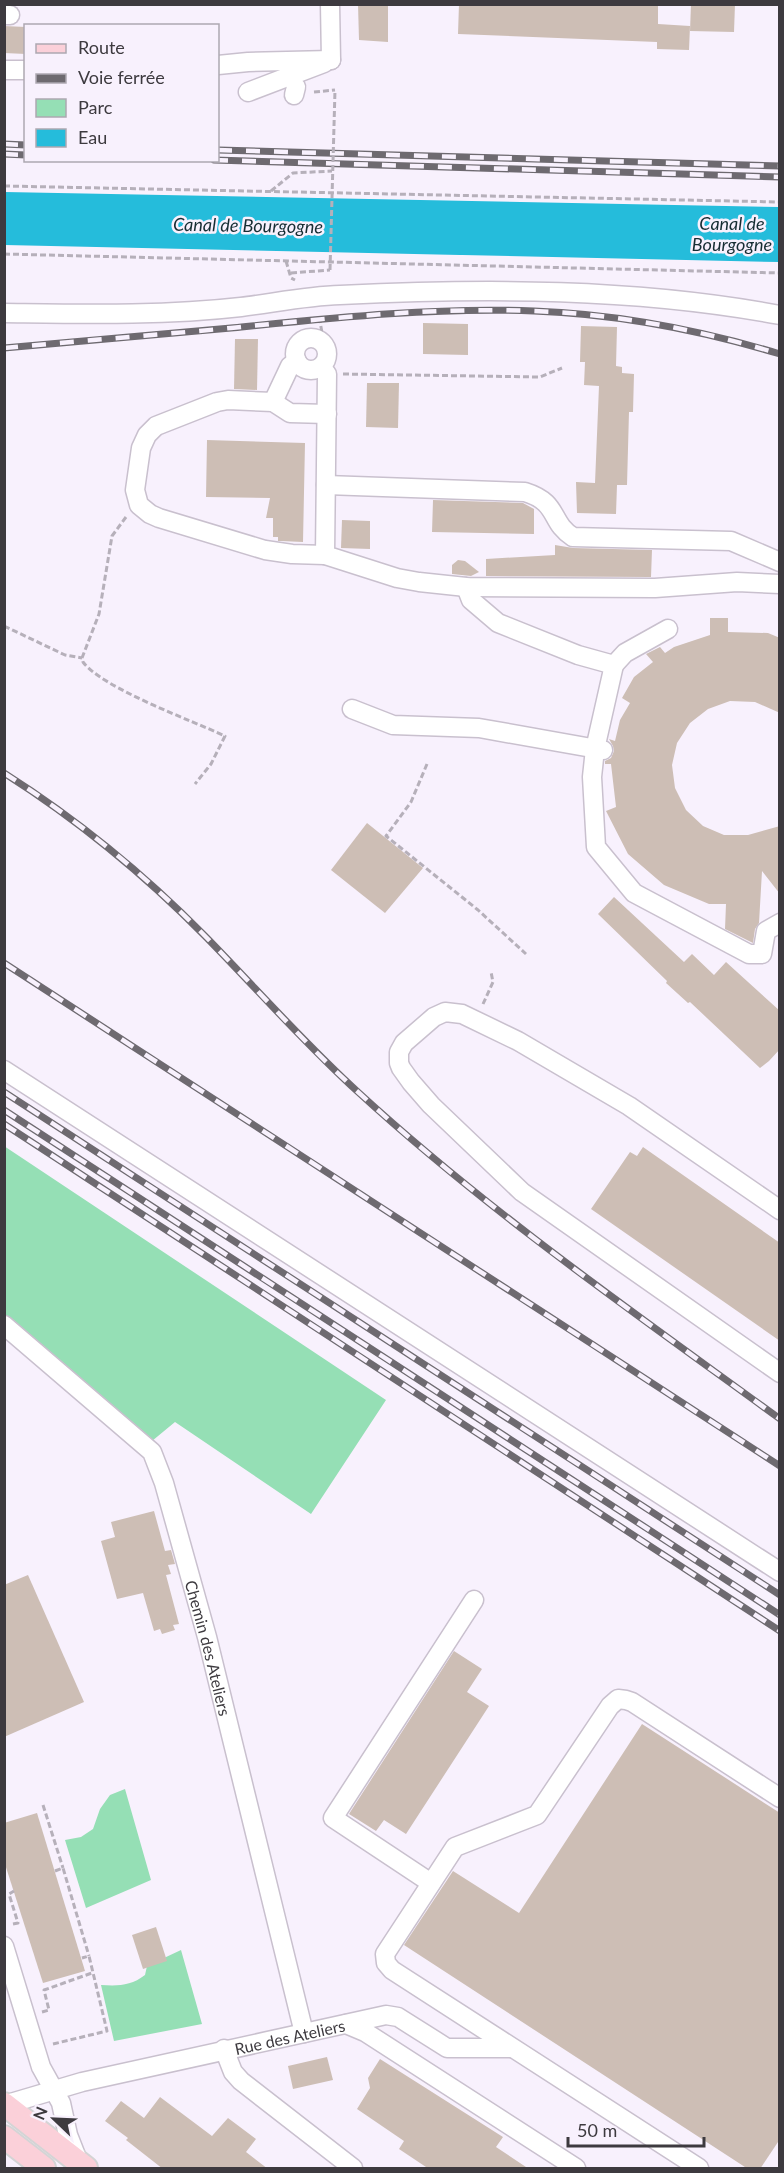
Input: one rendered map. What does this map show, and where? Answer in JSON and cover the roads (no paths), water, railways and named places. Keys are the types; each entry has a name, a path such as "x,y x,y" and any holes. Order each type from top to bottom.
{"main road":[{"path":"5,2105 82,2166"},
{"path":"4,2137 44,2169"}],"street":[{"path":"314,76 331,60 330,4"},
{"path":"219,65 331,60"},
{"path":"248,92 331,60"},
{"path":"4,70 24,70"},
{"path":"4,313 142,314 240,307 298,298 338,295 472,291 561,292 665,299 780,315"},
{"path":"324,370 309,370 300,366 297,361 295,356 298,346 306,339 317,339 327,350 324,370 327,414 325,555"},
{"path":"273,402 290,366 297,361"},
{"path":"327,414 290,413 273,402 228,400 217,402 156,426 144,441 139,455 135,490 139,505 159,518 265,550 325,555 397,578 419,582 466,587 654,588 753,581 780,584"},
{"path":"326,485 525,492 538,496 552,508 562,530 573,537 731,542 780,562"},
{"path":"466,587 471,600 498,623 578,655 614,665"},
{"path":"668,628 625,653 614,665 592,777 596,847 634,893 748,954 762,954 766,931 780,923"},
{"path":"352,709 393,725 479,728 599,750"},
{"path":"780,1210 629,1106 518,1041 462,1014 445,1012 434,1017 404,1043 399,1052 401,1068 431,1105 522,1192 780,1373"},
{"path":"4,1070 780,1572"},
{"name":"Chemin des Ateliers","path":"4,1325 152,1452 164,1483 207,1637 304,2033"},
{"path":"431,1882 333,1818 474,1600"},
{"path":"699,2169 392,1970 386,1963 387,1950 455,1847 537,1815 610,1706 618,1700 632,1702 780,1798"},
{"path":"4,1947 41,2067 61,2103 68,2134 82,2166"},
{"path":"346,2024 392,2015 447,2048 513,2048"},
{"name":"Rue des Ateliers","path":"5,2105 54,2089 224,2049 346,2024 365,2032 576,2169"},
{"path":"224,2049 233,2072 241,2081 353,2169"}],"water":[{"name":"Canal de Bourgogne","path":"5,192 779,207 779,262 5,245"}],"railway":[{"path":"4,144 24,145"},
{"path":"219,150 780,166"},
{"path":"4,154 24,155"},
{"path":"219,160 780,177"},
{"path":"4,348 382,314 496,310 565,313 628,320 689,331 780,354"},
{"path":"4,773 84,829 158,891 338,1073 459,1179 564,1261 780,1419"},
{"path":"4,963 780,1466"},
{"path":"4,1092 780,1595"},
{"path":"4,1110 780,1615"},
{"path":"4,1124 780,1631"}]}
